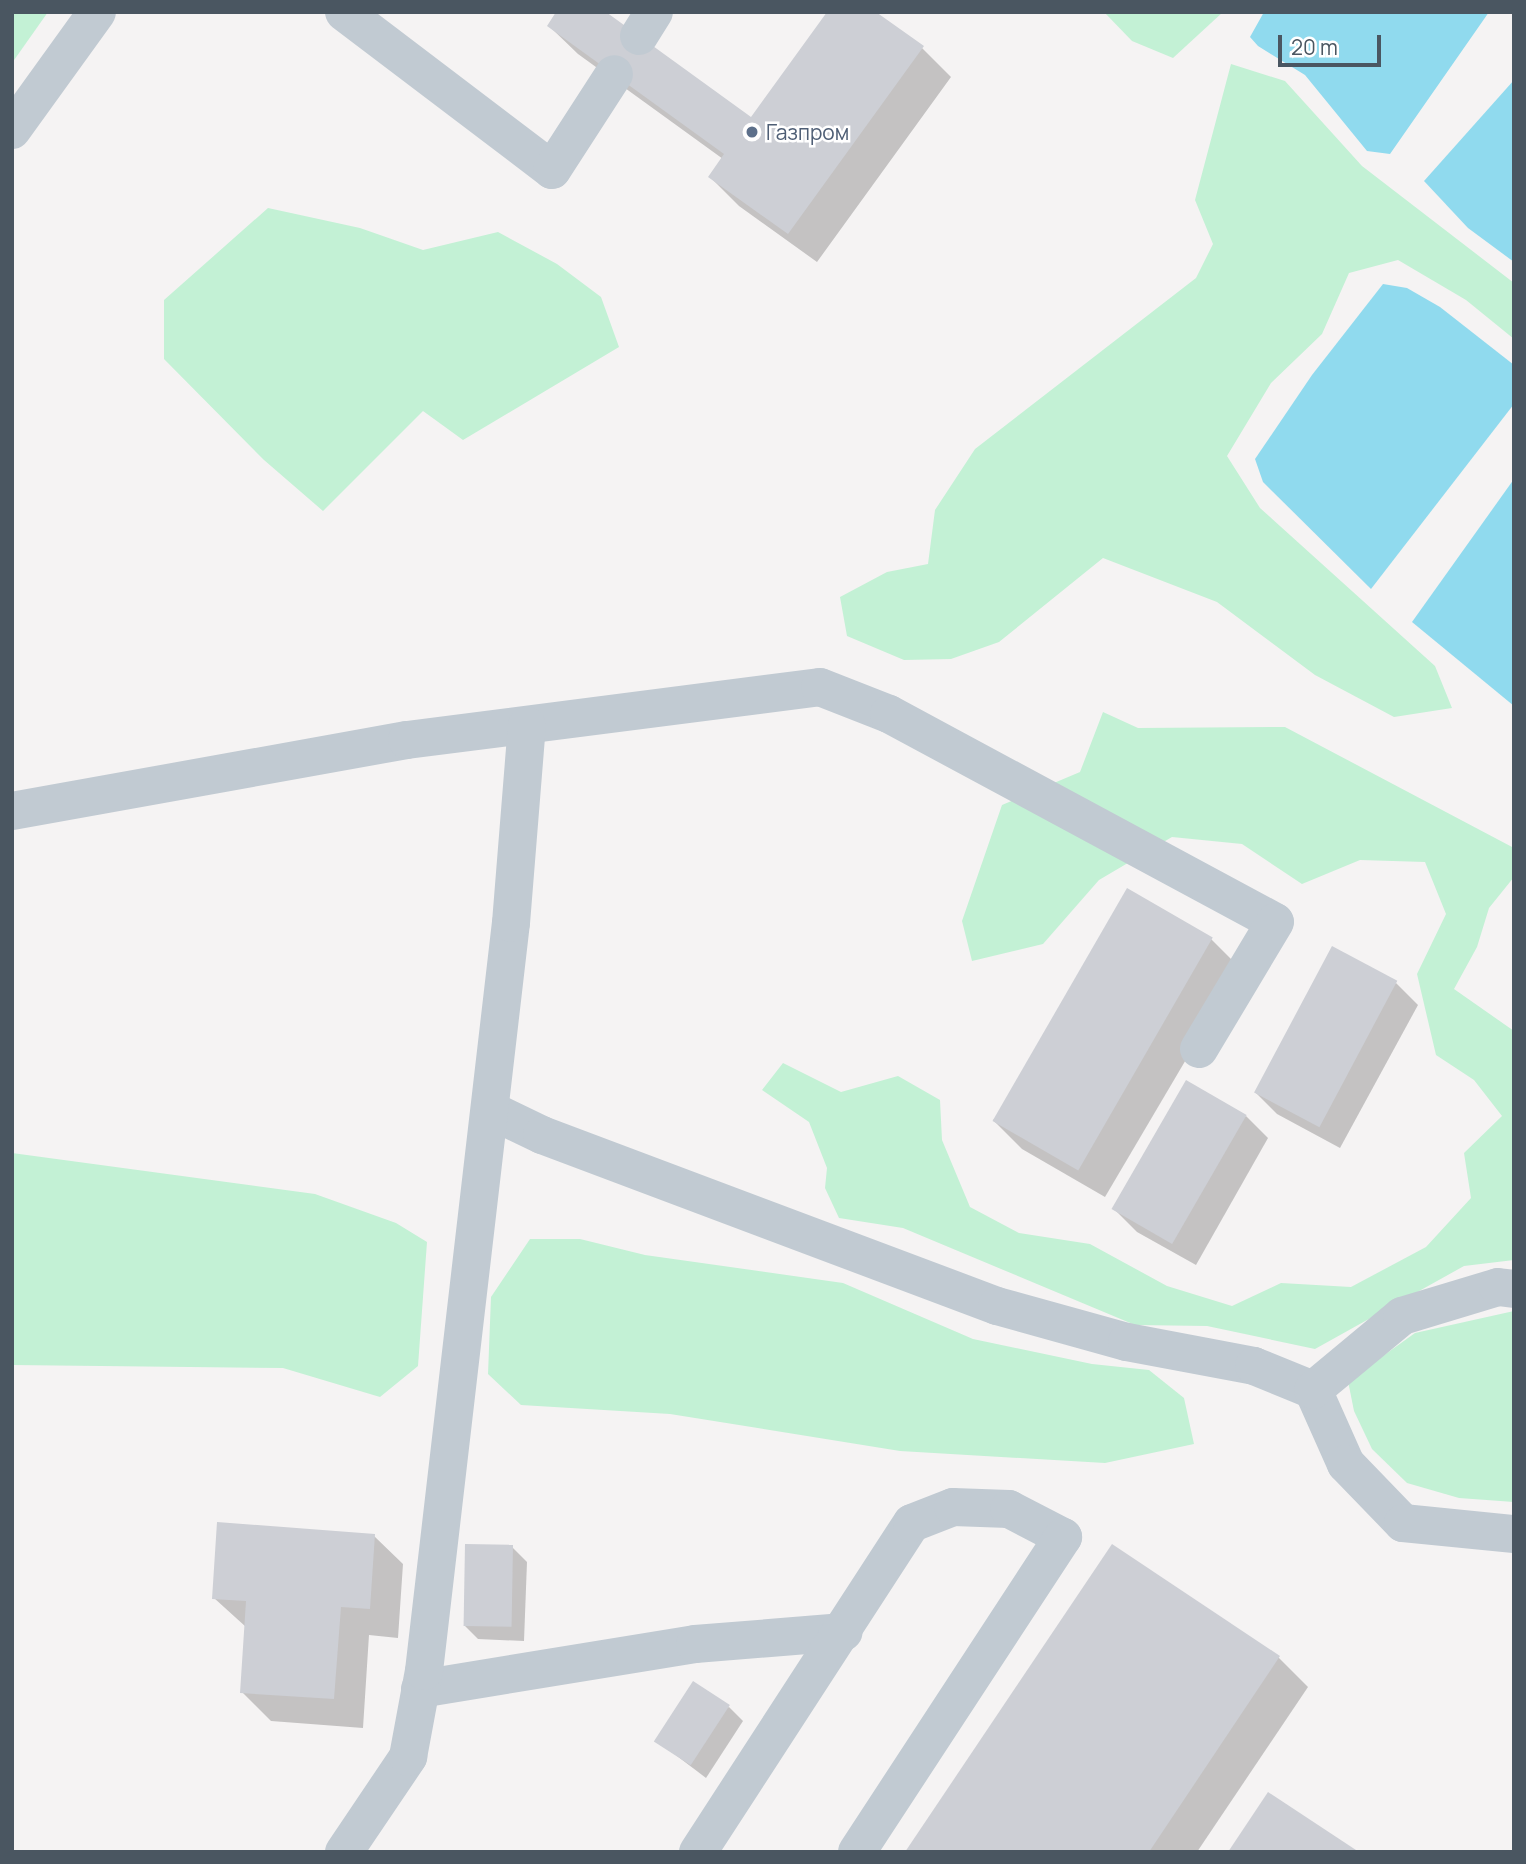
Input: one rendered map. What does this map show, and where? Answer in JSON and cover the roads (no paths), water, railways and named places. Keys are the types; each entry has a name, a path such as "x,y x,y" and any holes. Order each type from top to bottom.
{"lane":[{"path":"12,130 97,12"},
{"path":"344,12 552,170 614,75"},
{"path":"12,811 407,740 820,687 889,714 1275,922 1199,1049"},
{"path":"344,1852 408,1757 420,1689 490,1110 527,726"},
{"path":"490,1110 542,1135 997,1306 1127,1342 1254,1366 1313,1390 1346,1464 1403,1523 1514,1534"},
{"path":"1313,1390 1402,1316 1498,1287 1514,1289"},
{"path":"698,1852 844,1632 912,1523 953,1507 1009,1509 1063,1537 857,1852"},
{"path":"420,1689 695,1644 844,1632"}],"water":[{"path":"1264,12 1489,12 1390,154 1367,151 1305,75 1258,46 1250,37"},
{"path":"1514,80 1514,262 1468,228 1424,181"},
{"path":"1383,284 1407,288 1440,307 1514,365 1514,404 1371,589 1263,482 1255,459 1312,375"},
{"path":"1514,479 1514,706 1412,622"}],"place":[{"name":"Газпром","path":"752,132"}]}
